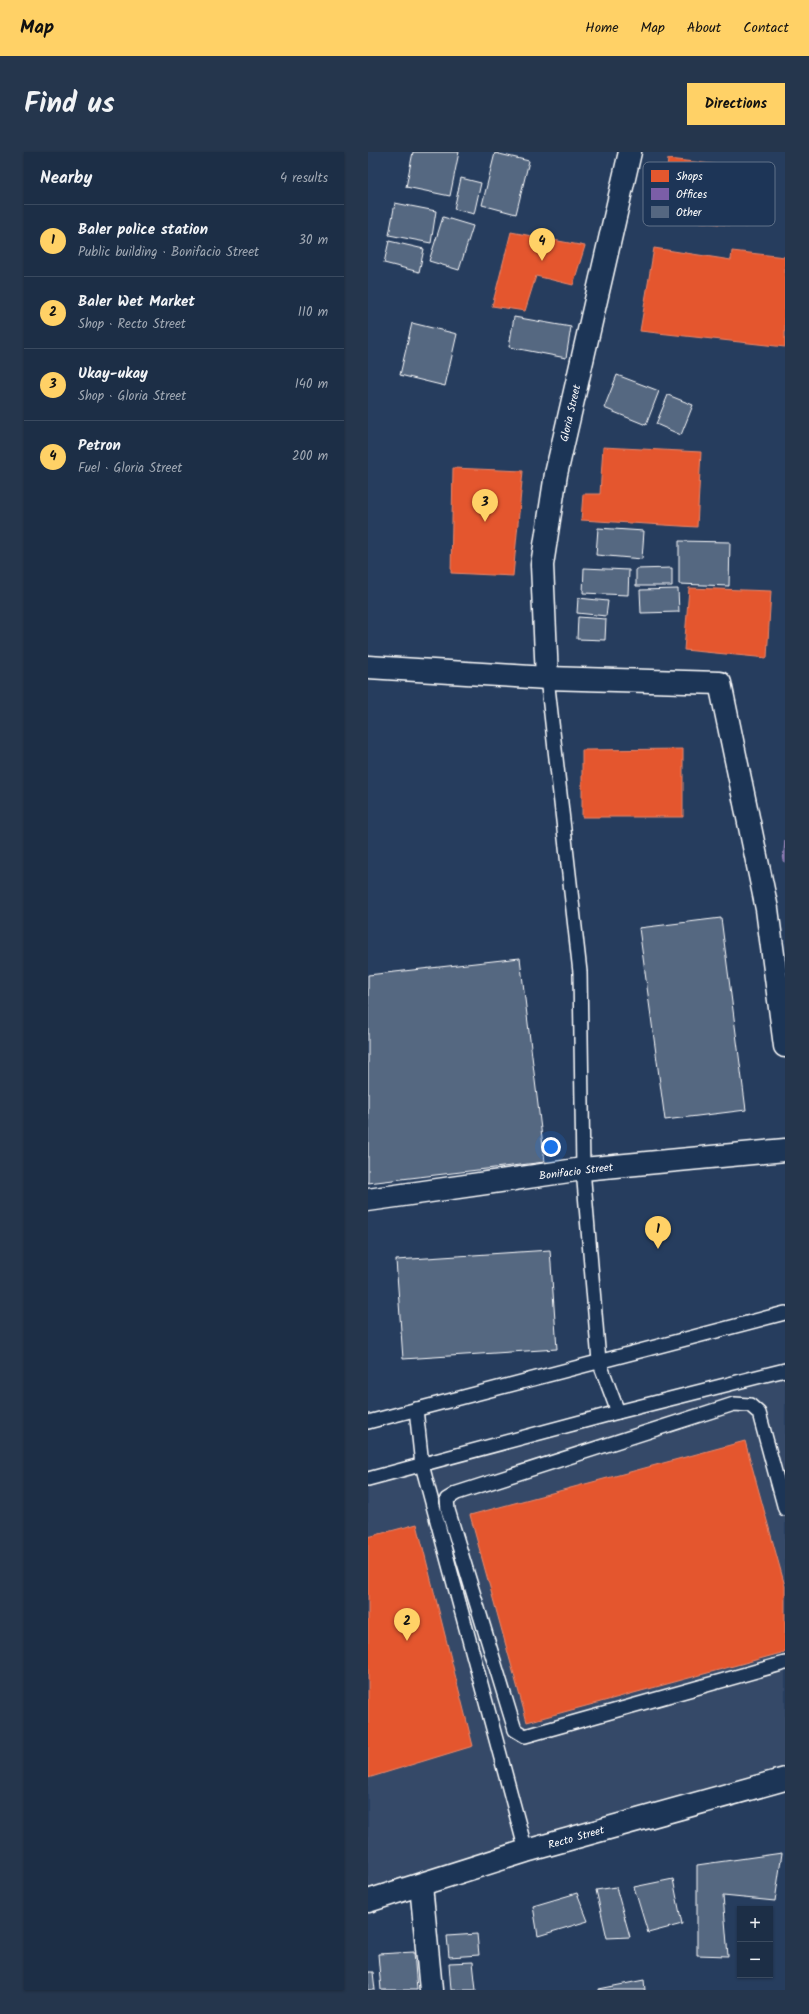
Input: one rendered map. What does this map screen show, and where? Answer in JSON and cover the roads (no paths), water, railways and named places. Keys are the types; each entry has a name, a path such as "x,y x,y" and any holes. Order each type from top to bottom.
{"street":[{"name":"Gloria Street","path":"547,678 542,565 556,474 630,152"},
{"path":"368,666 547,678 720,683 767,909 785,1046"},
{"name":"Bonifacio Street","path":"368,1200 583,1169 785,1150"},
{"name":"Recto Street","path":"368,1901 526,1851 785,1779"},
{"path":"421,1885 431,1990"}],"lane":[{"path":"547,678 580,972 583,1169 599,1361 618,1412"},
{"path":"368,1422 785,1312"},
{"path":"368,1479 618,1412 785,1370"},
{"path":"785,1509 759,1413 750,1405 734,1404 457,1493 447,1499 448,1510 515,1730 525,1736 785,1663"},
{"path":"416,1409 422,1465 526,1851"}],"place":[{"name":"Petron","path":"542,261"},
{"name":"Ukay-ukay","path":"485,522"},
{"name":"Baler police station","path":"658,1249"},
{"name":"Baler Wet Market","path":"407,1641"}]}
